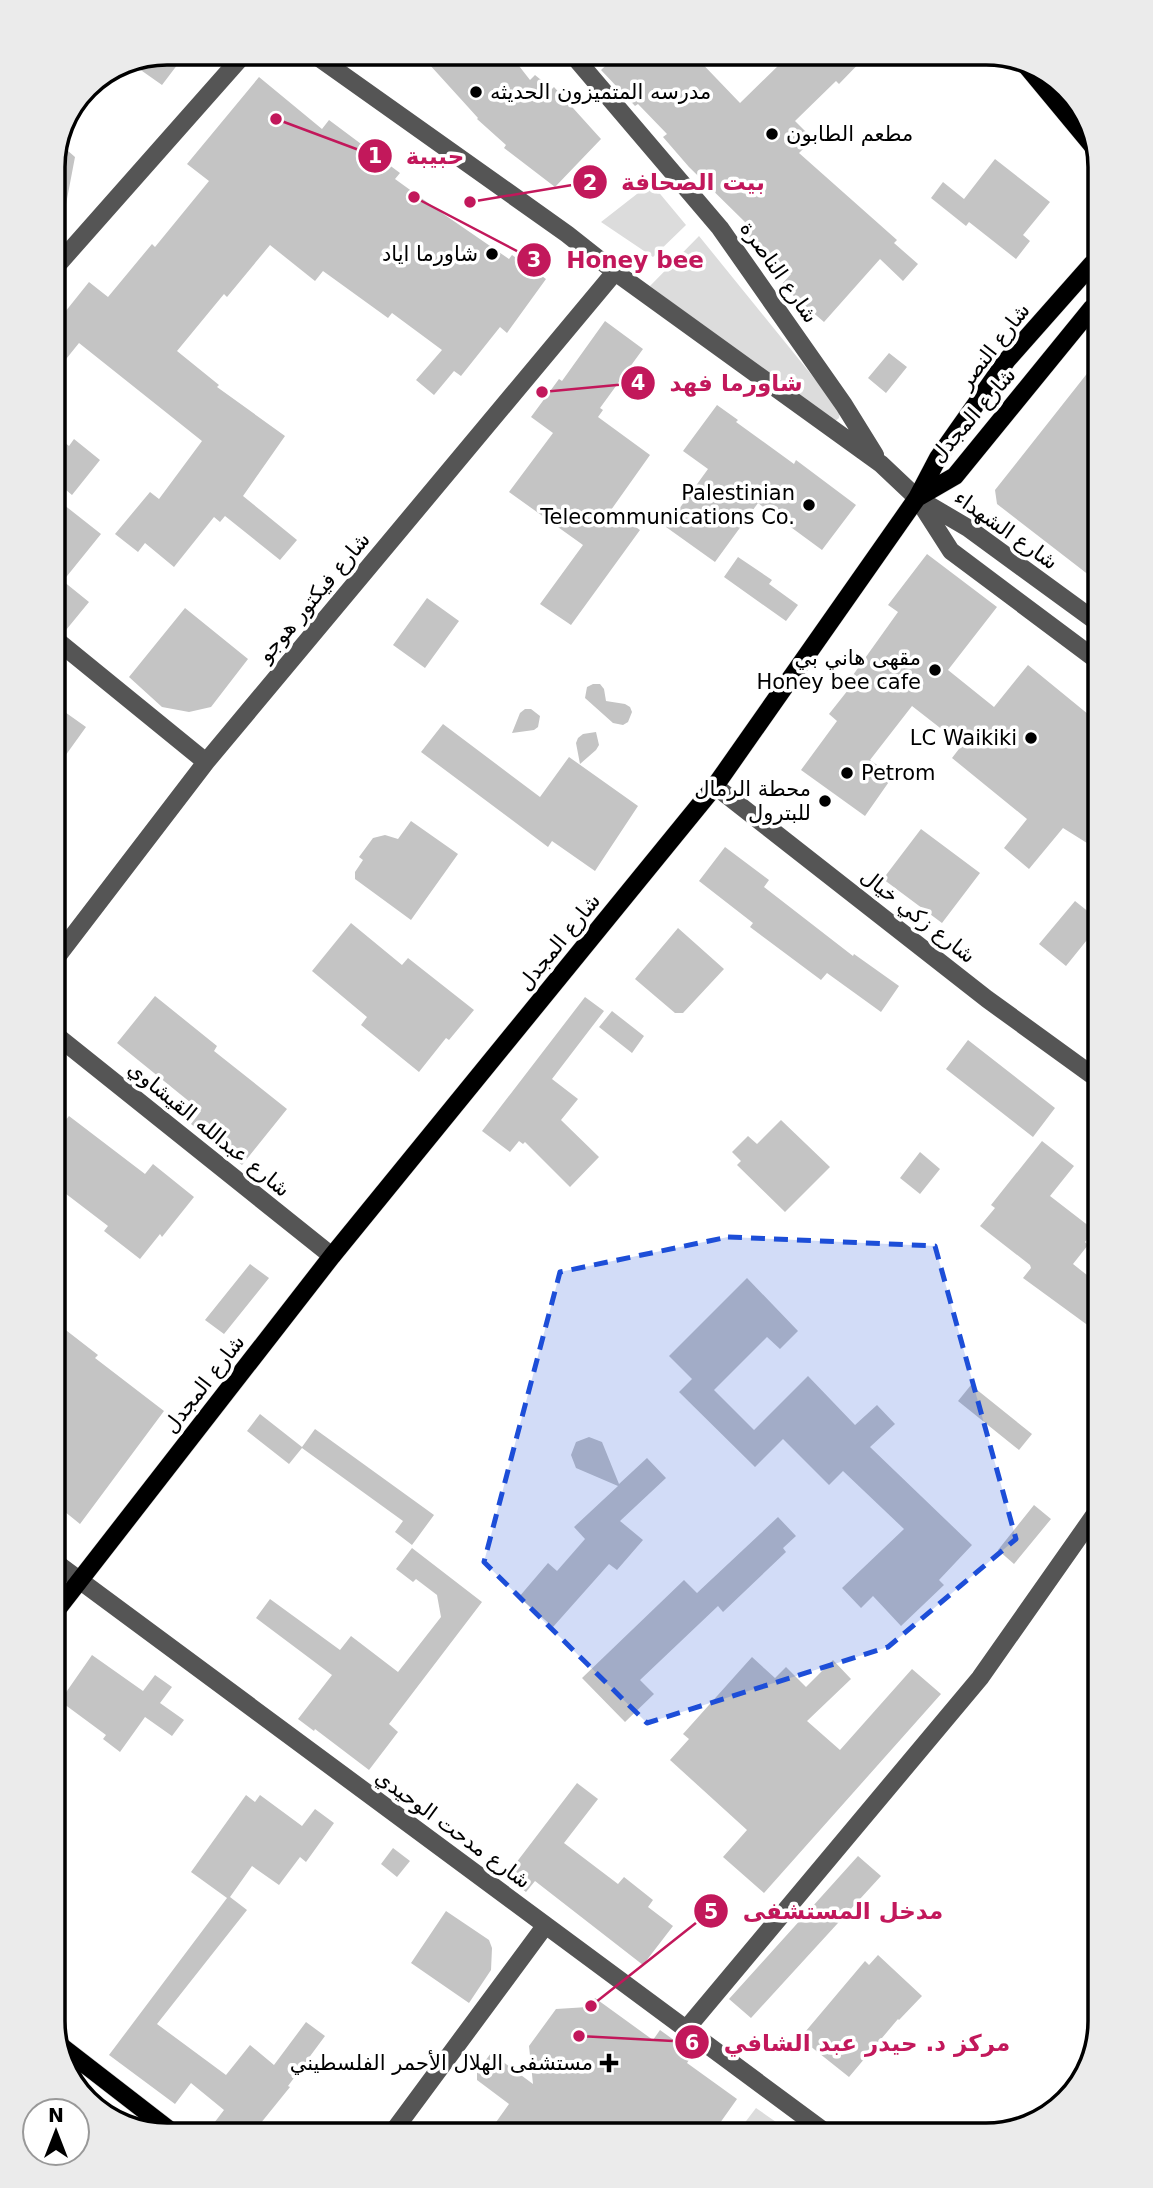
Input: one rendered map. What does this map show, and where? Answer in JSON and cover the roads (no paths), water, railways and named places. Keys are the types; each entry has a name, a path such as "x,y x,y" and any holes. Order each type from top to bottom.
{"main road":[{"path":"1037,78 1081,132"},
{"name":"شارع النصر","path":"917,498 938,458 1006,360 1088,268"},
{"name":"شارع المجدل","path":"65,1599 332,1256 716,786 917,498 955,476 1088,313"},
{"path":"71,2054 160,2123"}],"street":[{"path":"65,256 234,65"},
{"path":"330,65 568,234 615,272 881,464 917,498"},
{"name":"شارع الناصرة","path":"581,65 720,228 844,405 881,464"},
{"name":"شارع فيكتور هوجو","path":"65,946 206,762 615,272"},
{"name":"شارع الشهداء","path":"917,498 968,528 1088,616"},
{"name":"شارع الشهداء","path":"917,498 951,551 1088,654"},
{"path":"65,647 206,762"},
{"name":"شارع زكي خيال","path":"716,786 986,999 1088,1073"},
{"name":"شارع عبدالله القيشاوي","path":"65,1042 332,1256"},
{"path":"687,2028 980,1678 1088,1524"},
{"name":"شارع مدحت الوحيدي","path":"65,1570 813,2123"},
{"path":"399,2123 545,1926"}],"place":[{"name":"مدرسه المتميزون الحديثه","path":"476,92"},
{"name":"حبيبة","path":"276,119"},
{"name":"مطعم الطابون","path":"772,134"},
{"name":"Honey bee","path":"414,197"},
{"name":"بيت الصحافة","path":"470,202"},
{"name":"شاورما اياد","path":"492,254"},
{"name":"شاورما فهد","path":"542,392"},
{"name":"Palestinian Telecommunications Co.","path":"809,505"},
{"name":"مقهى هاني بي Honey bee cafe","path":"935,670"},
{"name":"LC Waikiki","path":"1031,738"},
{"name":"Petrom","path":"847,773"},
{"name":"محطة الرمال للبترول","path":"825,801"},
{"name":"مدخل المستشفى","path":"591,2006"},
{"name":"مركز د. حيدر عبد الشافي","path":"579,2036"},
{"name":"مستشفى الهلال الأحمر الفلسطيني","path":"609,2063"}]}
